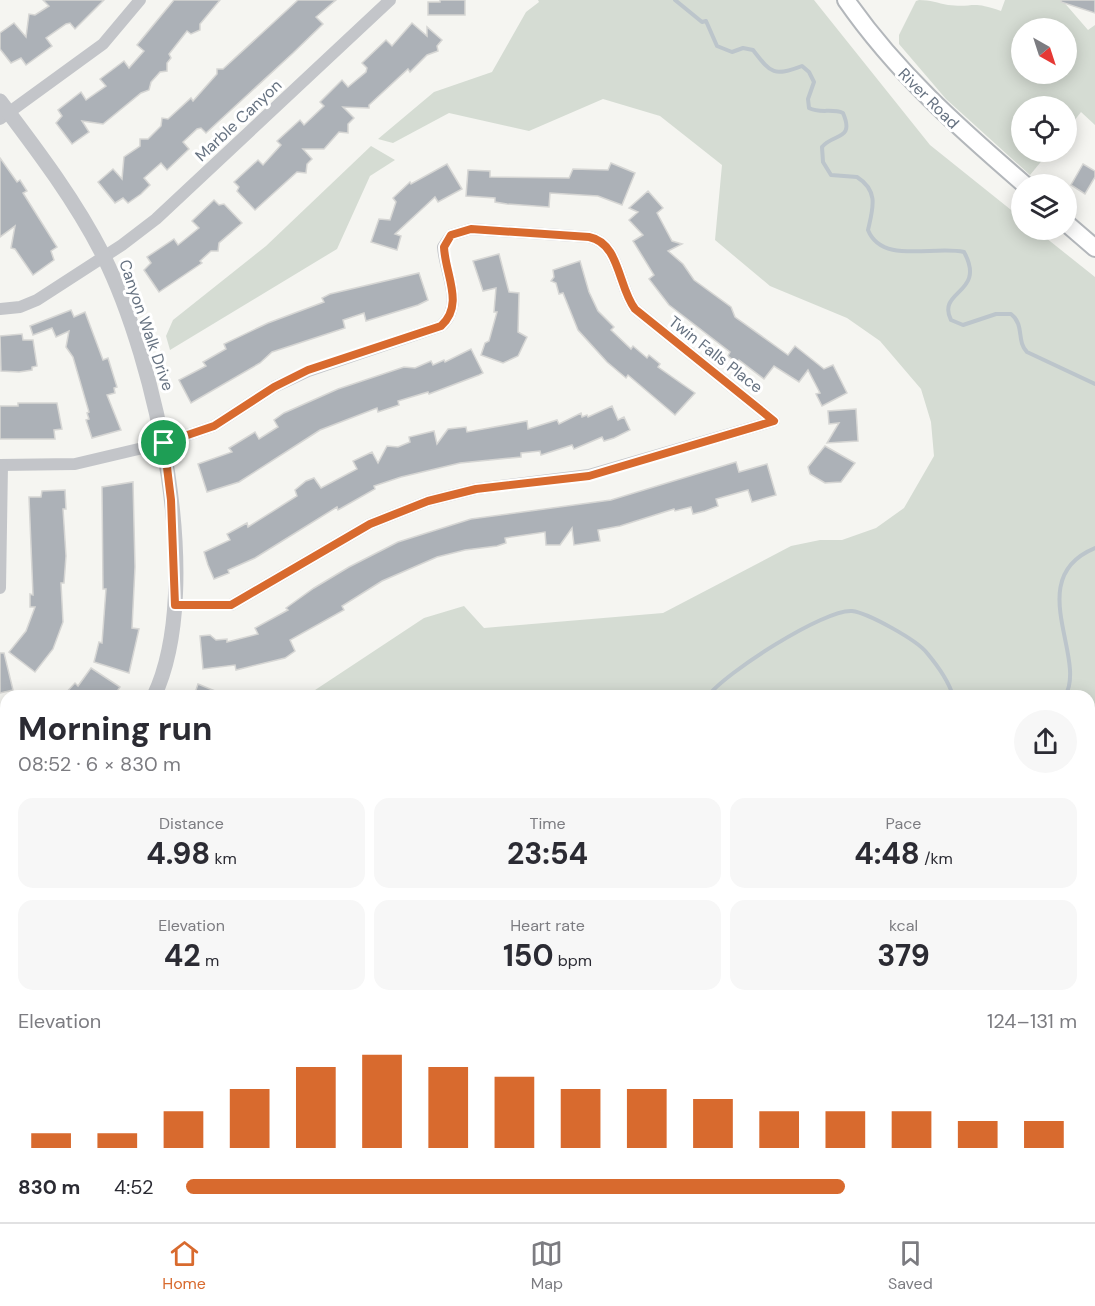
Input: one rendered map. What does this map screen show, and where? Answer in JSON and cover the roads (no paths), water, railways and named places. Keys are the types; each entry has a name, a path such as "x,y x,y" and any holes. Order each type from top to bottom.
{"main road":[{"name":"River Road","path":"846,0 864,26 923,94 1012,174"},
{"path":"1077,232 1095,248"}],"street":[{"path":"3,111 103,44 141,0"},
{"name":"Marble Canyon","path":"0,309 20,307 37,300 104,257 156,219 390,0"},
{"name":"Canyon Walk Drive","path":"3,111 66,193 104,257 134,332 164,443 171,500 175,605 167,656 156,690"},
{"name":"Twin Falls Place","path":"164,443 214,426 274,387 308,370 441,326 448,320 454,307 444,247 451,235 471,229 589,237 600,240 609,248 626,295 635,309 774,421 589,476 476,489 428,501 370,524 231,605 175,605"},
{"path":"0,588 1,465 75,464 164,443"}],"waterway":[{"path":"675,0 702,22 706,21 717,46 732,52 743,48 753,50 773,71 785,71 802,66 809,72 814,82 808,99 809,108 817,111 843,113 846,122 845,132 822,147 823,162 831,175 857,177 869,188 873,207 868,230 875,241 885,247 910,252 952,250 964,252 970,276 950,303 948,310 951,320 963,325 996,314 1011,314 1018,323 1022,343 1027,352 1095,384"},
{"path":"1067,690 1070,680 1069,661 1059,598 1063,578 1074,561 1095,548"},
{"path":"714,690 754,658 776,644 820,620 838,613 852,611 880,622 922,648 951,690"}]}
